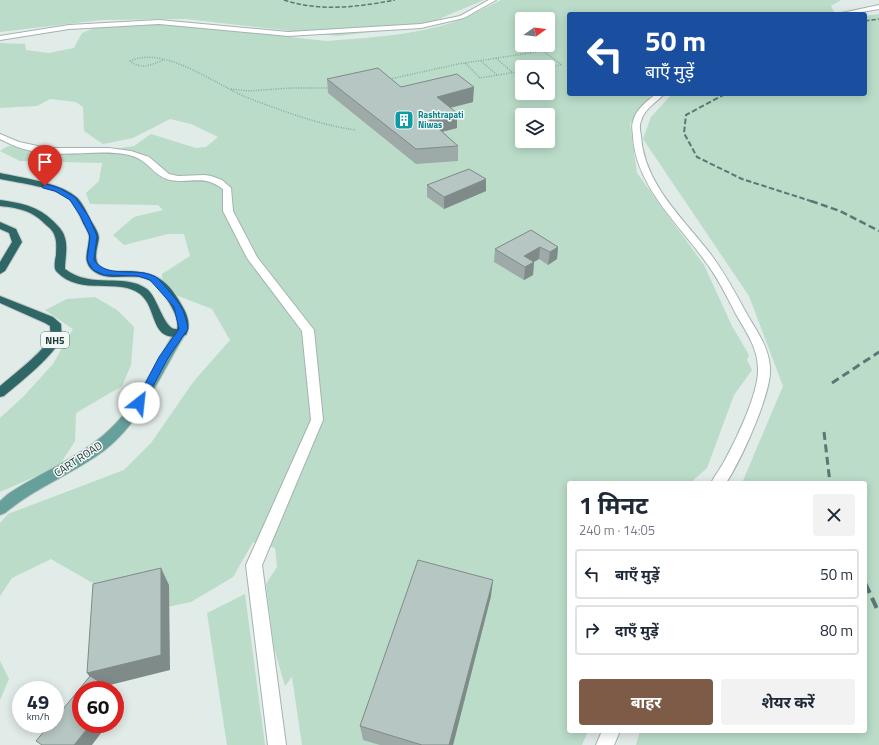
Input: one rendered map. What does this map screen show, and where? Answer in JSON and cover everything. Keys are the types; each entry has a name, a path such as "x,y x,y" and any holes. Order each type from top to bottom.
{"highway":[{"path":"0,176 57,190 73,198 85,217 94,236 90,260 96,269 106,273 139,274 153,278 177,306 184,324 184,329 180,333 173,334 166,330 147,295 138,289 129,286 88,283 70,278 64,274 60,270 60,234 51,224 40,212 24,206 0,203"},
{"path":"0,225 13,231 17,242 0,271"},
{"name":"NH5","path":"0,299 49,320 55,324 56,331 56,338 47,350 0,393"}],"main road":[{"name":"CART ROAD","path":"0,509 18,495 92,452 113,435 132,414 164,357 180,333"}],"street":[{"path":"0,38 69,27 159,22 252,31 322,33 421,26 462,17 493,0"},
{"path":"851,12 879,7"},
{"path":"658,96 644,108 636,123 638,149 648,176 667,207 723,278 750,327 763,358 764,375 757,401 736,451 720,481"},
{"path":"0,136 8,142 28,149 52,152 107,150 126,152 147,160 162,174 169,177 207,177 218,181 227,188 228,211 252,258 308,330 317,420 254,565 277,745"},
{"path":"605,745 610,733"}],"path":[{"path":"383,80 480,60 543,51 562,65 555,66"},
{"path":"163,60 149,66 136,66 130,61 136,58 149,57 163,60 199,74 229,89 310,121 335,128 356,130"},
{"path":"496,58 513,73"},
{"path":"480,60 497,75"},
{"path":"465,63 480,78 513,73"},
{"path":"390,79 394,83"},
{"path":"229,89 250,91 290,88 332,88"}],"green space":[{"path":"0,0 484,0 422,26 337,36 186,19 101,20 0,32"},
{"path":"501,0 841,0 831,6 834,12 567,12 567,96 651,96 630,124 637,173 704,265 732,326 749,355 747,360 752,370 734,395 707,468 692,481 567,481 567,733 587,733 582,745 302,745 292,677 285,686 274,648 266,584 277,567 275,548 253,542 233,577 191,602 143,612 51,559 12,578 0,596 0,523 8,514 124,470 151,443 194,381 230,340 212,309 163,290 162,274 190,256 184,234 168,234 124,245 113,235 134,217 163,210 158,205 90,204 86,193 99,181 102,163 20,161 0,151 8,146 113,149 134,146 151,134 196,148 206,147 218,137 191,124 170,119 133,138 103,144 84,131 83,107 76,102 50,99 37,106 0,108 0,43 25,44 26,50 49,53 74,48 82,33 100,26 143,24 201,27 326,41 407,33 460,20"},
{"path":"879,14 879,745 636,745 639,733 867,733 867,481 743,481 783,386 749,296 643,139 651,117 670,96 867,96 867,16"},
{"path":"95,297 117,310 134,327 131,365 122,386 76,413 75,441 59,466 0,492 0,418 23,397 53,364 73,329 45,310 67,299"},
{"path":"245,594 265,745 227,745 207,613"},
{"path":"0,661 9,679 0,700"}],"building":[{"name":"Rashtrapati Niwas","path":"378,68 401,87 457,74 474,87 437,97 457,113 429,120 458,146 416,149 327,79"},
{"path":"469,169 486,179 444,197 427,185"},
{"path":"531,230 558,247 550,252 540,247 524,256 534,262 525,267 495,249"},
{"path":"418,560 493,580 449,745 422,745 360,726"},
{"path":"161,568 161,655 87,673 93,584"},
{"path":"90,676 98,681 86,681"},
{"path":"72,698 72,733 84,733 74,745 42,745 36,741 43,733 64,733 64,708"}],"railway":[{"path":"284,0 298,4 325,7 367,5 395,0"},
{"path":"867,21 879,19"},
{"path":"721,96 686,115 684,133 697,157 742,179 813,202"},
{"path":"813,202 840,211 879,231"},
{"path":"832,383 879,352"},
{"path":"824,432 830,481"},
{"path":"867,587 879,613"}],"place":[{"name":"Rashtrapati Niwas","path":"404,120"}],"route":[{"path":"45,186 73,198 85,217 94,236 90,260 96,269 106,273 139,274 153,278 173,300 181,315 184,329 170,346 139,403"}]}
